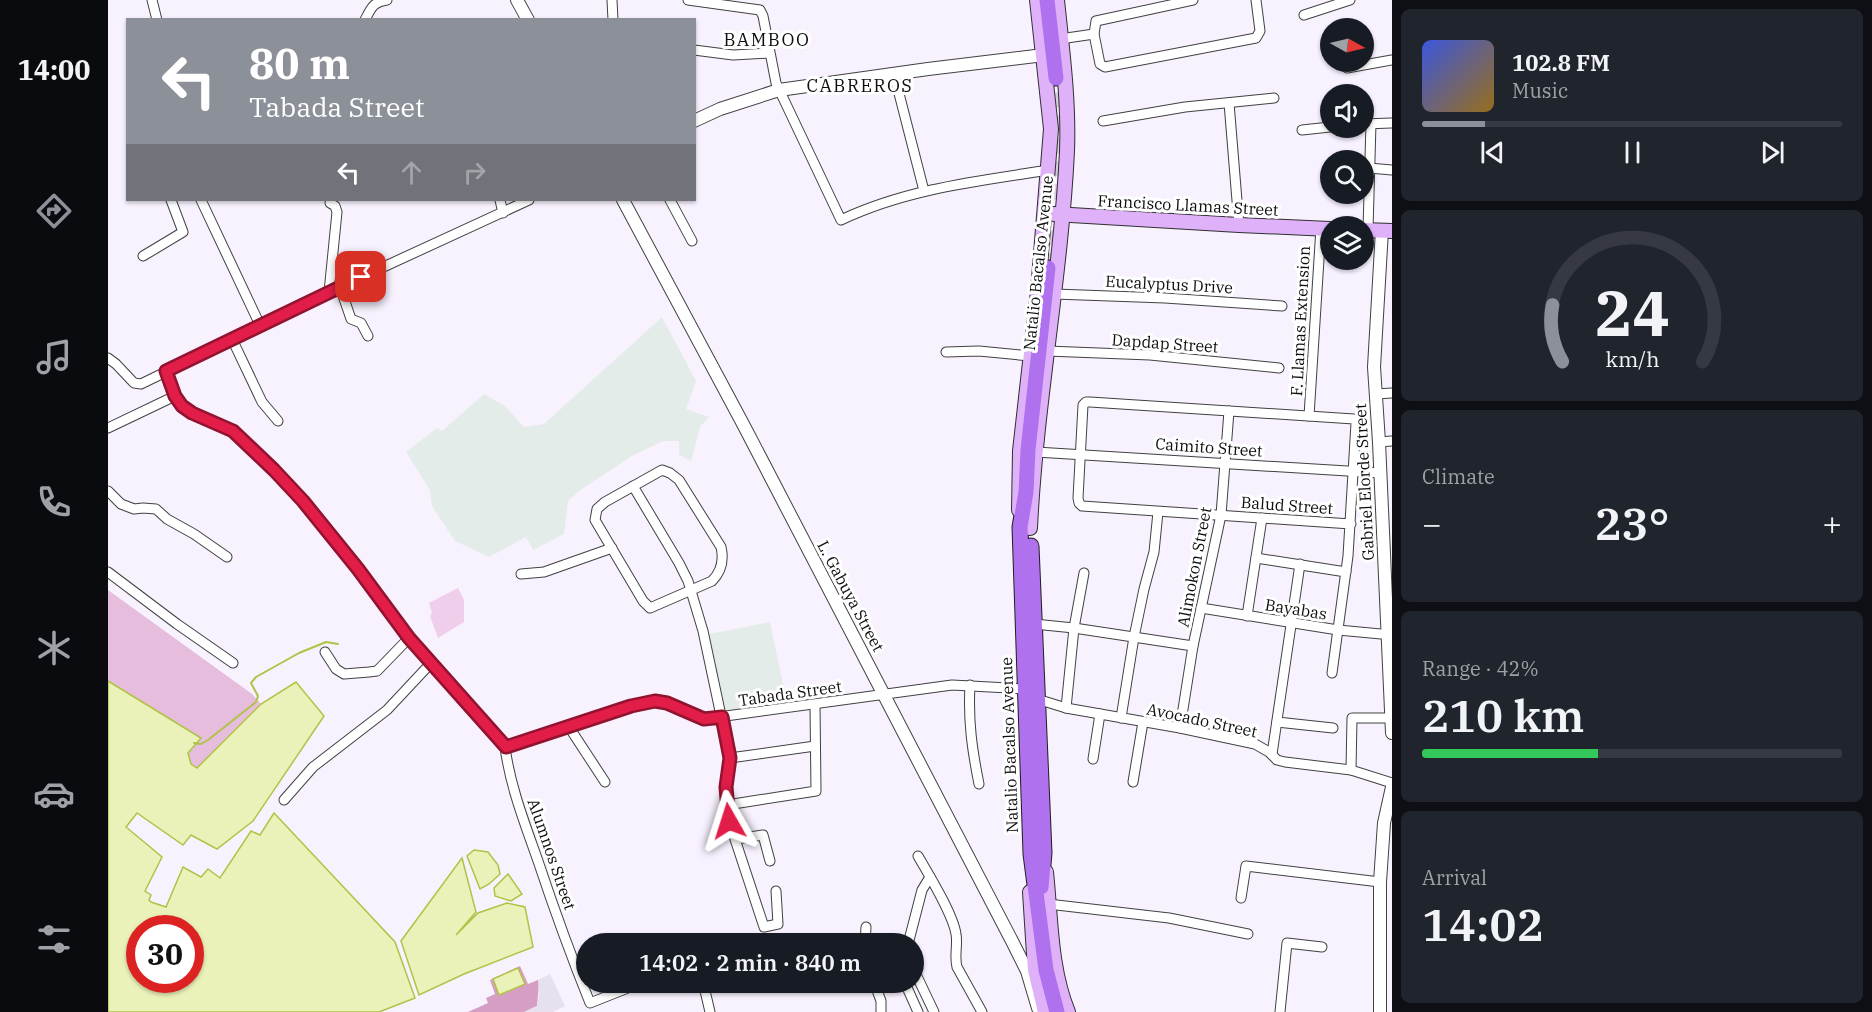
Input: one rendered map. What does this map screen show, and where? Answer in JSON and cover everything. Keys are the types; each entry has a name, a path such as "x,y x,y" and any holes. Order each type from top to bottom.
{"main road":[{"name":"Natalio Bacalso Avenue","path":"1031,694 1034,624 1025,528 1018,490 1051,129 1036,0"},
{"path":"1047,0 1056,78"},
{"name":"Natalio Bacalso Avenue","path":"1025,528 1054,294 1067,148 1066,101 1057,0"},
{"name":"Francisco Llamas Street","path":"1044,213 1320,229"},
{"name":"Natalio Bacalso Avenue","path":"1048,268 1028,450 1025,528 1040,929 1046,970 1057,1012"},
{"name":"Natalio Bacalso Avenue","path":"1038,854 1048,904 1057,972 1068,1012"},
{"name":"Natalio Bacalso Avenue","path":"1038,854 1030,891 1032,940 1038,990 1045,1012"}],"street":[{"path":"152,0 156,18"},
{"path":"365,18 371,6 387,0"},
{"path":"517,0 527,18"},
{"path":"612,0 613,18"},
{"path":"688,0 745,4 760,10 764,16 769,53 779,90 841,220 864,209 924,191 1049,170"},
{"path":"1193,0 1096,21 1094,34 1100,64 1106,67 1256,38 1260,31 1256,0"},
{"path":"1304,15 1350,0"},
{"path":"1060,39 1094,34"},
{"path":"696,50 733,55 769,53"},
{"path":"696,120 720,109 779,90 1044,55"},
{"path":"1374,63 1392,60"},
{"path":"894,74 924,191"},
{"path":"1103,121 1185,107 1274,98"},
{"path":"1229,103 1239,225"},
{"path":"1374,124 1391,123"},
{"path":"1302,130 1320,129"},
{"path":"1374,168 1392,170"},
{"path":"143,256 183,232 171,201"},
{"path":"201,201 260,325"},
{"path":"500,201 503,213"},
{"path":"108,358 134,383 141,384 328,292 527,201"},
{"name":"L. Gabuya Street","path":"624,201 743,424 1024,963 1039,1012"},
{"path":"671,201 693,241"},
{"path":"328,292 337,212 335,206 330,203"},
{"path":"1373,204 1376,230"},
{"name":"Gabriel Elorde Street","path":"1376,230 1374,368 1376,394 1386,441 1380,473 1387,495 1392,733"},
{"name":"F. Llamas Extension","path":"1309,416 1322,270"},
{"path":"340,287 351,319 361,323 368,336"},
{"name":"Eucalyptus Drive","path":"1054,294 1165,298 1282,306"},
{"path":"232,339 262,402 278,421"},
{"path":"946,352 979,351 1030,356"},
{"name":"Dapdap Street","path":"1047,351 1150,355 1280,368"},
{"path":"166,371 175,396 182,406 192,413 233,431 286,483 358,569 409,638 506,747"},
{"path":"1376,394 1392,393"},
{"path":"108,428 175,396"},
{"path":"1080,454 1083,405 1086,402 1354,419 1356,423 1351,524 1332,673"},
{"name":"Alimokon Street","path":"1180,728 1193,646 1221,515 1229,411"},
{"name":"Caimito Street","path":"1036,452 1380,473"},
{"name":"Balud Street","path":"1080,454 1079,503 1082,506 1351,524"},
{"path":"663,470 679,480 721,547 723,555 719,574 712,581 650,608 643,601 595,520 597,508 633,486 663,470"},
{"path":"633,486 679,562 691,591 703,631 730,758 726,787 729,821 764,927 778,924 776,891"},
{"path":"108,490 121,504 134,509 156,509 167,519 227,557"},
{"path":"1121,718 1134,637 1154,552 1158,512"},
{"path":"1247,616 1262,518"},
{"path":"521,574 544,572 612,548"},
{"path":"1256,558 1346,572"},
{"path":"1272,754 1300,564"},
{"path":"108,572 233,663"},
{"path":"1066,708 1074,628 1084,573"},
{"name":"Bayabas","path":"1201,608 1292,624 1390,635"},
{"path":"1034,624 1193,646"},
{"path":"325,652 336,669 344,674 369,672 377,670 409,638"},
{"path":"284,800 313,767 387,710 431,663"},
{"name":"Tabada Street","path":"506,747 631,706 655,701 667,703 704,719 952,685 970,685 1031,694"},
{"path":"970,685 968,712 970,738 979,784"},
{"name":"Avocado Street","path":"1031,694 1066,708 1255,744 1272,754 1277,760 1351,770 1392,785"},
{"path":"727,805 816,791 814,705"},
{"path":"1093,759 1100,714"},
{"path":"1351,770 1352,718 1392,718"},
{"path":"1133,782 1143,722"},
{"path":"1277,722 1333,728"},
{"path":"569,727 605,782"},
{"path":"730,758 815,746"},
{"name":"Alumnos Street","path":"506,747 508,769 525,825 576,969"},
{"path":"1380,1012 1380,882 1384,823 1392,785"},
{"path":"736,840 763,835 770,861"},
{"path":"918,856 951,917 956,933 957,967 982,1012"},
{"path":"1241,898 1246,866 1380,882"},
{"path":"911,933 922,890 930,877"},
{"path":"1048,904 1169,918 1248,934"},
{"path":"866,927 866,933"},
{"path":"1280,1012 1287,943 1322,947"},
{"path":"924,991 934,1012"},
{"name":"Alumnos Street","path":"586,993 590,1003 615,993"},
{"path":"706,993 710,1012"},
{"path":"878,993 881,1012"},
{"path":"909,993 918,1012"}],"shaded area":[{"path":"662,317 696,381 686,409 709,417 700,427 691,461 679,455 679,441 663,441 632,456 579,491 568,501 564,534 533,550 526,537 489,557 455,541 432,506 430,490 406,452 437,428 442,431 484,394 505,406 524,427 544,424"},
{"path":"458,588 464,600 464,622 438,638 430,616 432,613 429,603"},
{"path":"108,590 252,694 261,704 197,768 191,764 188,753 200,738 108,681"},
{"path":"770,622 787,704 726,713 709,634"},
{"path":"108,681 201,738 188,753 191,764 197,768 261,704 296,682 324,716 253,821 217,849 191,835 183,845 137,813 126,827 162,857 145,891 151,895 149,900 151,902 166,907 183,867 201,877 208,869 220,878 251,831 260,835 274,813 395,942 415,998 379,1012 108,1012"},
{"path":"474,850 488,852 498,865 500,874 480,889 467,856"},
{"path":"462,858 476,912 456,935 478,913 507,903 525,907 533,947 464,974 419,995 401,941"},
{"path":"508,874 522,894 511,901 495,896 494,888"},
{"path":"520,966 528,984 538,980 537,1006 524,1012 468,1012 488,1003 486,998 495,994 490,980"},
{"path":"518,968 525,984 499,995 493,979"},
{"path":"550,974 565,1006 553,1012 524,1012 537,1006 538,980"}],"waterway":[{"path":"194,743 201,744 208,740 256,702 258,696 251,683 256,677 299,653 326,642 338,644"}],"tunnel":[{"path":"1048,268 1056,192 1059,132 1056,78"}],"district":[{"name":"BAMBOO","path":"767,39"},
{"name":"CABREROS","path":"860,85"}],"route":[{"path":"361,277 166,371 175,396 182,406 192,413 233,431 303,501 392,612 409,638 506,747 631,706 655,701 667,703 704,719 722,717 730,758 726,787 729,821"}]}
